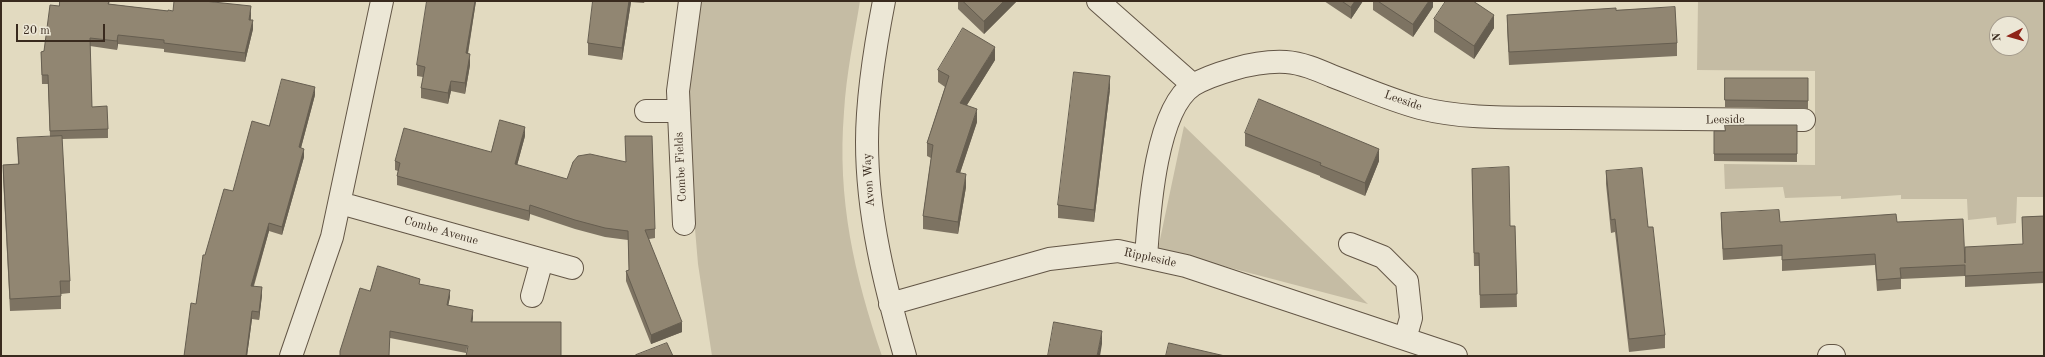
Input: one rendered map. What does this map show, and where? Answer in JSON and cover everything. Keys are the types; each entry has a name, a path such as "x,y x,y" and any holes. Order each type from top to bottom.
{"street":[{"path":"291,356 321,271 340,203 382,1"},
{"name":"Combe Fields","path":"684,224 678,110 680,74 690,1"},
{"name":"Avon Way","path":"884,1 873,69 867,141 870,195 875,237 890,304 905,356"},
{"path":"1098,1 1193,85"},
{"name":"Leeside","path":"1146,257 1153,183 1170,117 1175,105 1193,85 1246,65 1287,62 1316,69 1416,107 1454,113 1512,117 1804,120"},
{"path":"646,111 678,110"},
{"name":"Combe Avenue","path":"340,203 572,268"},
{"path":"1350,244 1383,257 1407,281 1411,318 1405,339"},
{"name":"Rippleside","path":"890,304 1049,259 1118,251 1186,266 1456,356"},
{"path":"532,296 542,260"},
{"path":"1829,356 1834,356"}],"shaded area":[{"path":"699,1 860,1 848,70 845,98 842,144 843,175 850,236 856,266 863,296 882,356 712,356 698,264 685,112"},
{"path":"1698,1 2044,1 2044,197 2017,197 2016,223 1997,225 1996,217 1968,220 1967,199 1901,199 1901,195 1841,199 1841,196 1785,198 1783,187 1725,189 1724,164 1815,165 1815,71 1697,70"},
{"path":"1184,126 1368,304 1158,249"}],"building":[{"path":"60,1 109,1 108,4 173,11 174,1 204,1 251,6 249,20 253,20 245,53 164,43 164,40 118,35 117,41 90,38 92,107 107,106 108,129 50,131 48,75 42,75 41,52 44,51 50,5 59,6"},
{"path":"427,1 475,1 466,53 470,54 465,83 451,81 448,93 421,88 425,67 417,65"},
{"path":"593,1 629,1 622,48 588,43"},
{"path":"963,1 1004,1 984,21"},
{"path":"1342,1 1355,1 1351,7"},
{"path":"1378,1 1429,1 1413,24"},
{"path":"1446,1 1473,1 1494,15 1474,46 1434,19"},
{"path":"1675,7 1677,43 1509,52 1507,15 1616,8 1616,10"},
{"path":"963,28 995,47 960,103 977,109 956,172 966,174 958,222 923,216 933,145 927,143 949,76 938,70"},
{"path":"1074,72 1110,76 1094,210 1058,205"},
{"path":"1725,78 1808,78 1808,101 1725,100"},
{"path":"282,79 315,87 299,147 304,149 282,227 269,223 251,286 262,287 259,312 252,311 246,356 184,356 191,303 196,304 203,255 205,255 224,189 233,191 252,121 269,126"},
{"path":"1259,99 1379,149 1365,183 1320,165 1321,163 1245,133"},
{"path":"500,120 525,127 515,164 567,179 573,162 578,156 590,154 626,162 625,136 652,136 655,229 645,230 682,322 651,335 626,271 629,270 628,231 605,228 530,205 529,211 397,176 400,163 395,161 404,128 491,152"},
{"path":"1725,125 1797,125 1797,154 1714,154 1714,131 1725,131"},
{"path":"62,136 70,281 60,281 61,296 10,299 3,165 19,164 17,138"},
{"path":"1509,167 1510,226 1515,226 1517,294 1480,295 1479,253 1474,253 1472,169"},
{"path":"1642,168 1648,227 1653,227 1665,335 1629,339 1615,219 1611,220 1606,171"},
{"path":"1779,210 1780,222 1896,214 1897,222 1963,219 1965,263 1965,247 2023,244 2022,217 2044,216 2044,272 1965,276 1965,265 1900,268 1901,278 1877,280 1875,254 1782,260 1782,245 1723,249 1721,213"},
{"path":"378,266 420,279 419,284 450,290 447,305 473,310 471,322 561,322 561,356 466,356 468,346 390,331 389,356 340,356 340,351 360,288 370,291"},
{"path":"1054,322 1102,331 1097,356 1048,356"},
{"path":"667,343 673,356 636,355"},
{"path":"1169,343 1225,356 1166,356"}]}
